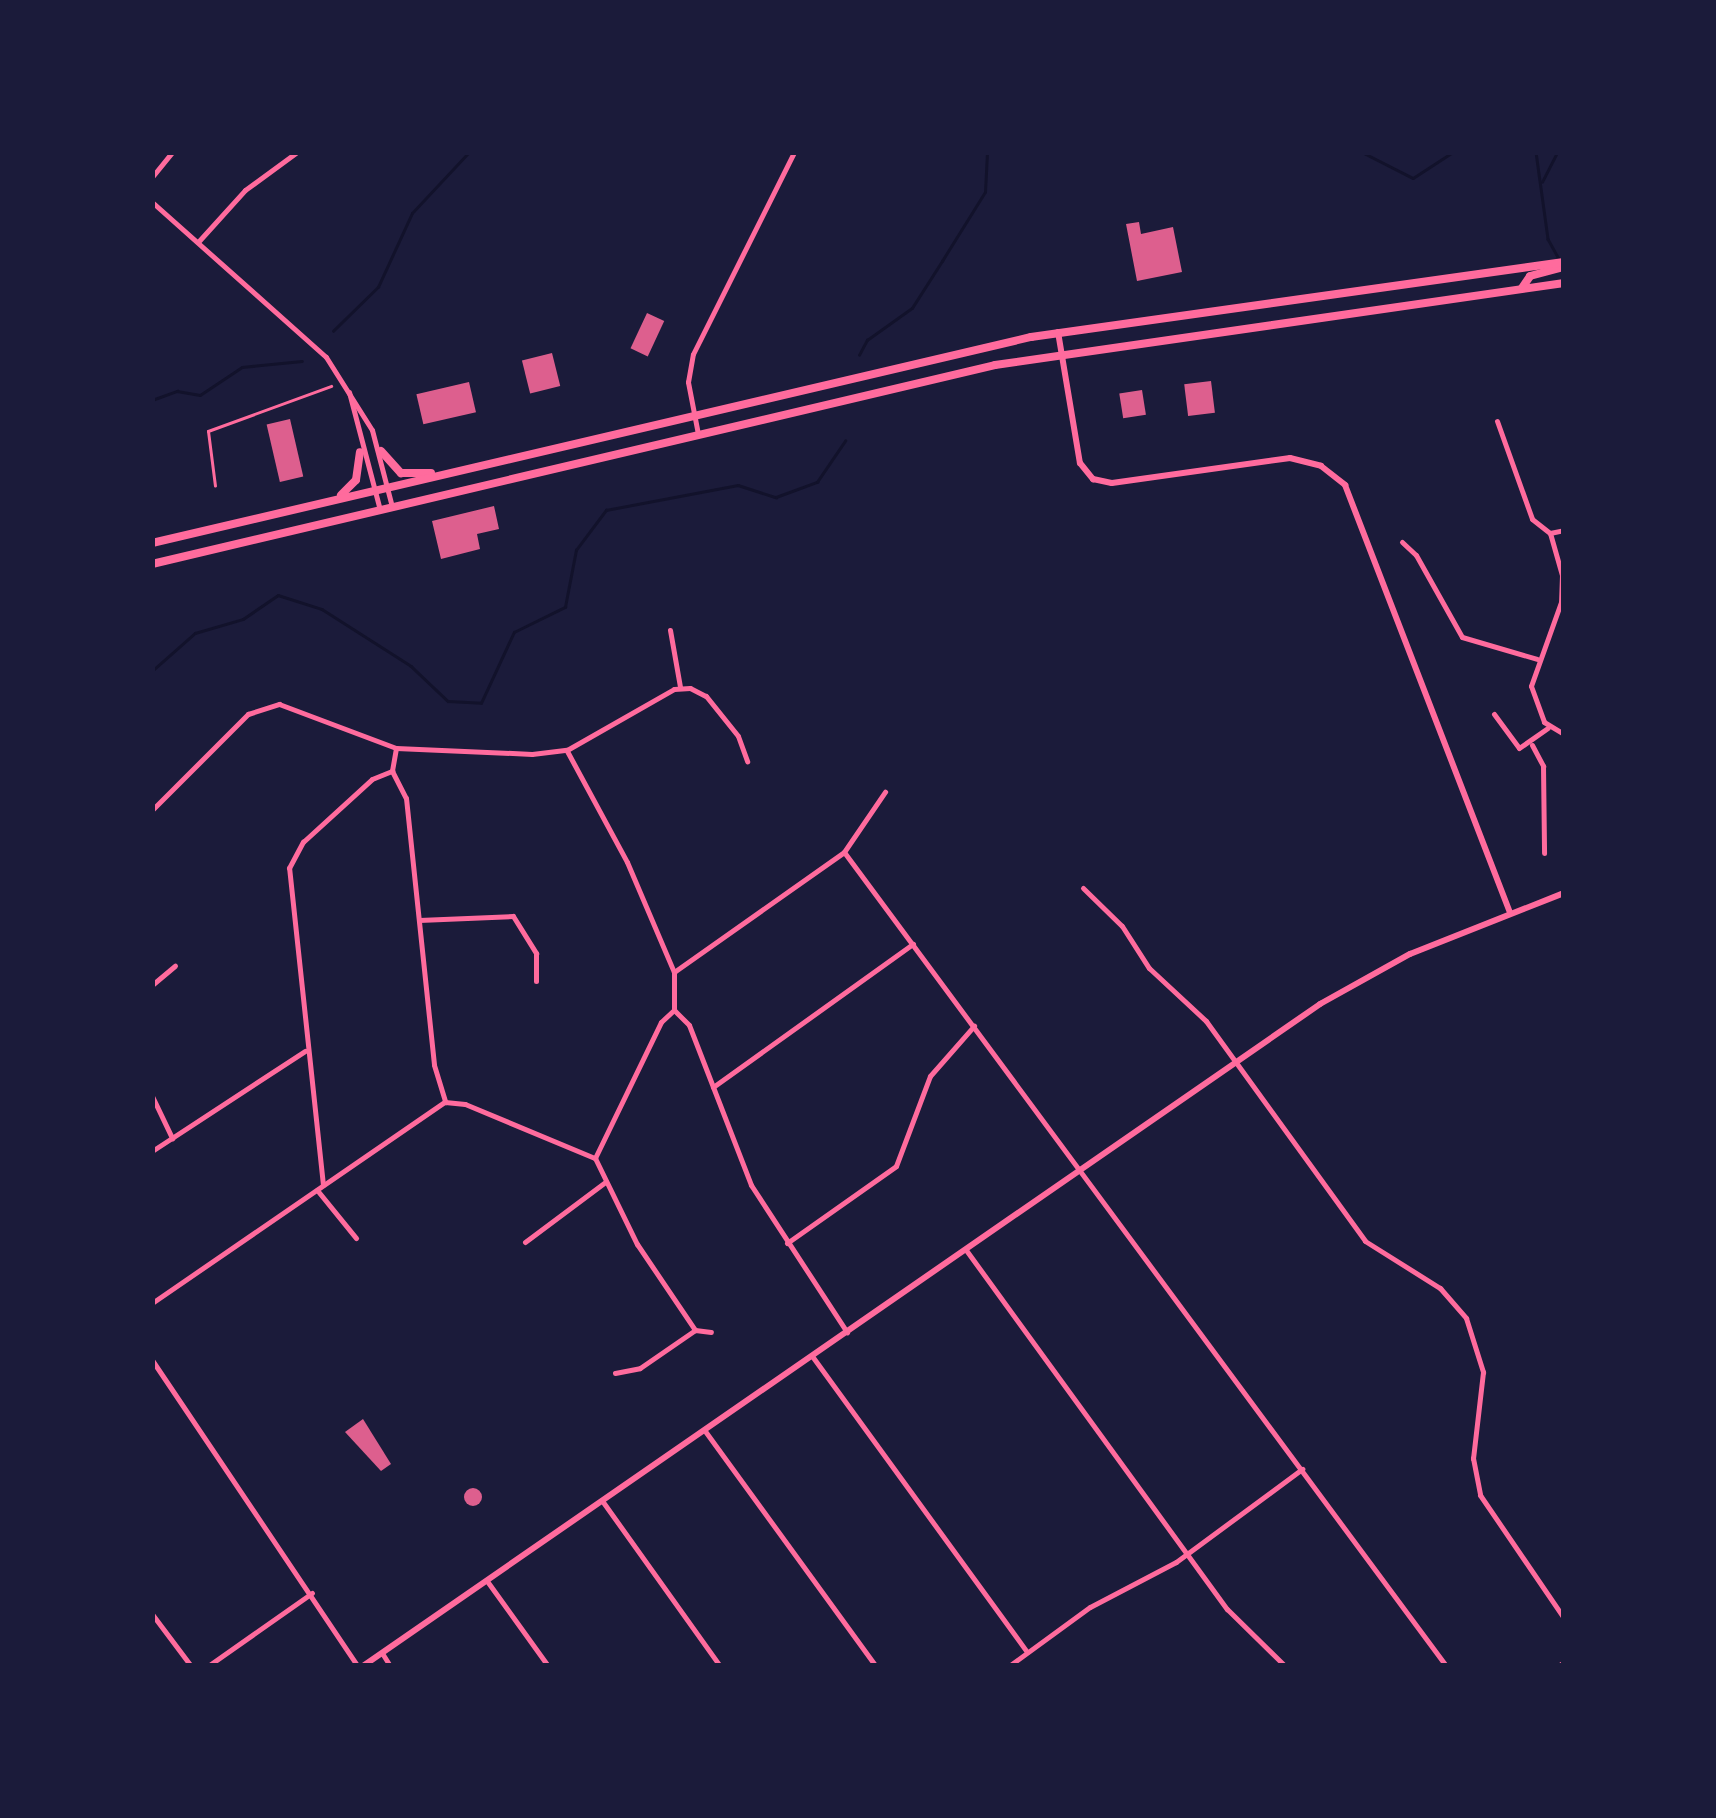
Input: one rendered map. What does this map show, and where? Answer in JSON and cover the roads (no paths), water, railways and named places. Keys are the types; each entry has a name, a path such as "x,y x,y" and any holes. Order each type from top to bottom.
{"main road":[{"path":"152,543 693,413 1058,332 1564,265"},
{"path":"1522,288 1538,274 1564,265"},
{"path":"1446,278 1450,299"},
{"path":"152,564 698,434 1061,353 1564,283"},
{"path":"1058,332 1080,463 1094,480 1112,483 1290,458 1321,466 1345,486 1510,913"},
{"path":"381,451 401,473 451,473"},
{"path":"331,501 356,480 360,452"},
{"path":"361,1666 1368,974 1564,893"}],"street":[{"path":"152,177 172,152"},
{"path":"198,242 245,190 297,152"},
{"path":"698,434 693,413 693,354 794,152"},
{"path":"152,202 300,330 348,389 381,451 392,508"},
{"path":"348,389 360,452 380,510"},
{"path":"1497,421 1532,519 1550,533 1561,563 1560,602 1536,659 1532,695 1548,728 1564,734"},
{"path":"1550,533 1564,530"},
{"path":"1402,542 1416,555 1462,637 1536,659"},
{"path":"670,630 680,687"},
{"path":"152,810 237,723 267,705 302,707 396,748 566,750 680,687 706,696 738,736 747,761"},
{"path":"1494,714 1515,746 1532,744 1548,728"},
{"path":"1532,744 1543,766 1544,853"},
{"path":"396,748 392,771 406,798 434,1065 445,1102"},
{"path":"566,750 627,862 674,972 674,1010 690,1025 751,1185 847,1332"},
{"path":"324,1185 306,1051 292,858 348,800 392,771"},
{"path":"674,972 844,852 885,792"},
{"path":"844,852 1446,1666"},
{"path":"1083,888 1122,926 1149,968 1206,1021 1364,1241 1440,1288 1466,1318 1483,1372 1473,1458 1477,1486 1495,1525 1564,1618"},
{"path":"418,920 513,916 536,953 536,982"},
{"path":"713,1087 913,944"},
{"path":"152,986 175,966"},
{"path":"674,1010 660,1022 596,1158 604,1184 695,1330"},
{"path":"787,1242 896,1166 930,1076 974,1026"},
{"path":"152,1151 306,1051"},
{"path":"152,1096 172,1138"},
{"path":"152,1303 445,1102 465,1104 596,1158"},
{"path":"524,1242 604,1184"},
{"path":"317,1190 356,1238"},
{"path":"966,1250 1235,1620 1281,1664"},
{"path":"615,1373 640,1368 695,1330 711,1332"},
{"path":"812,1356 1027,1652"},
{"path":"152,1360 361,1666"},
{"path":"705,1430 876,1666"},
{"path":"1008,1666 1090,1606 1186,1554 1302,1469"},
{"path":"603,1502 720,1666"},
{"path":"486,1582 548,1666"},
{"path":"208,1666 312,1594"},
{"path":"152,1614 190,1666"},
{"path":"382,1653 390,1666"}],"waterway":[{"path":"333,331 378,287 412,213 469,152"},
{"path":"859,355 867,340 912,308 942,261 985,192 987,152"},
{"path":"1362,152 1413,178 1453,152"},
{"path":"1536,152 1548,239 1561,262"},
{"path":"1542,182 1557,152"},
{"path":"152,400 177,391 200,395 242,367 302,361"},
{"path":"152,671 195,633 243,619 278,595 322,609 411,666 448,701 481,703 514,632 565,607 576,550 606,510 738,485 776,497 817,482 845,441"}]}
